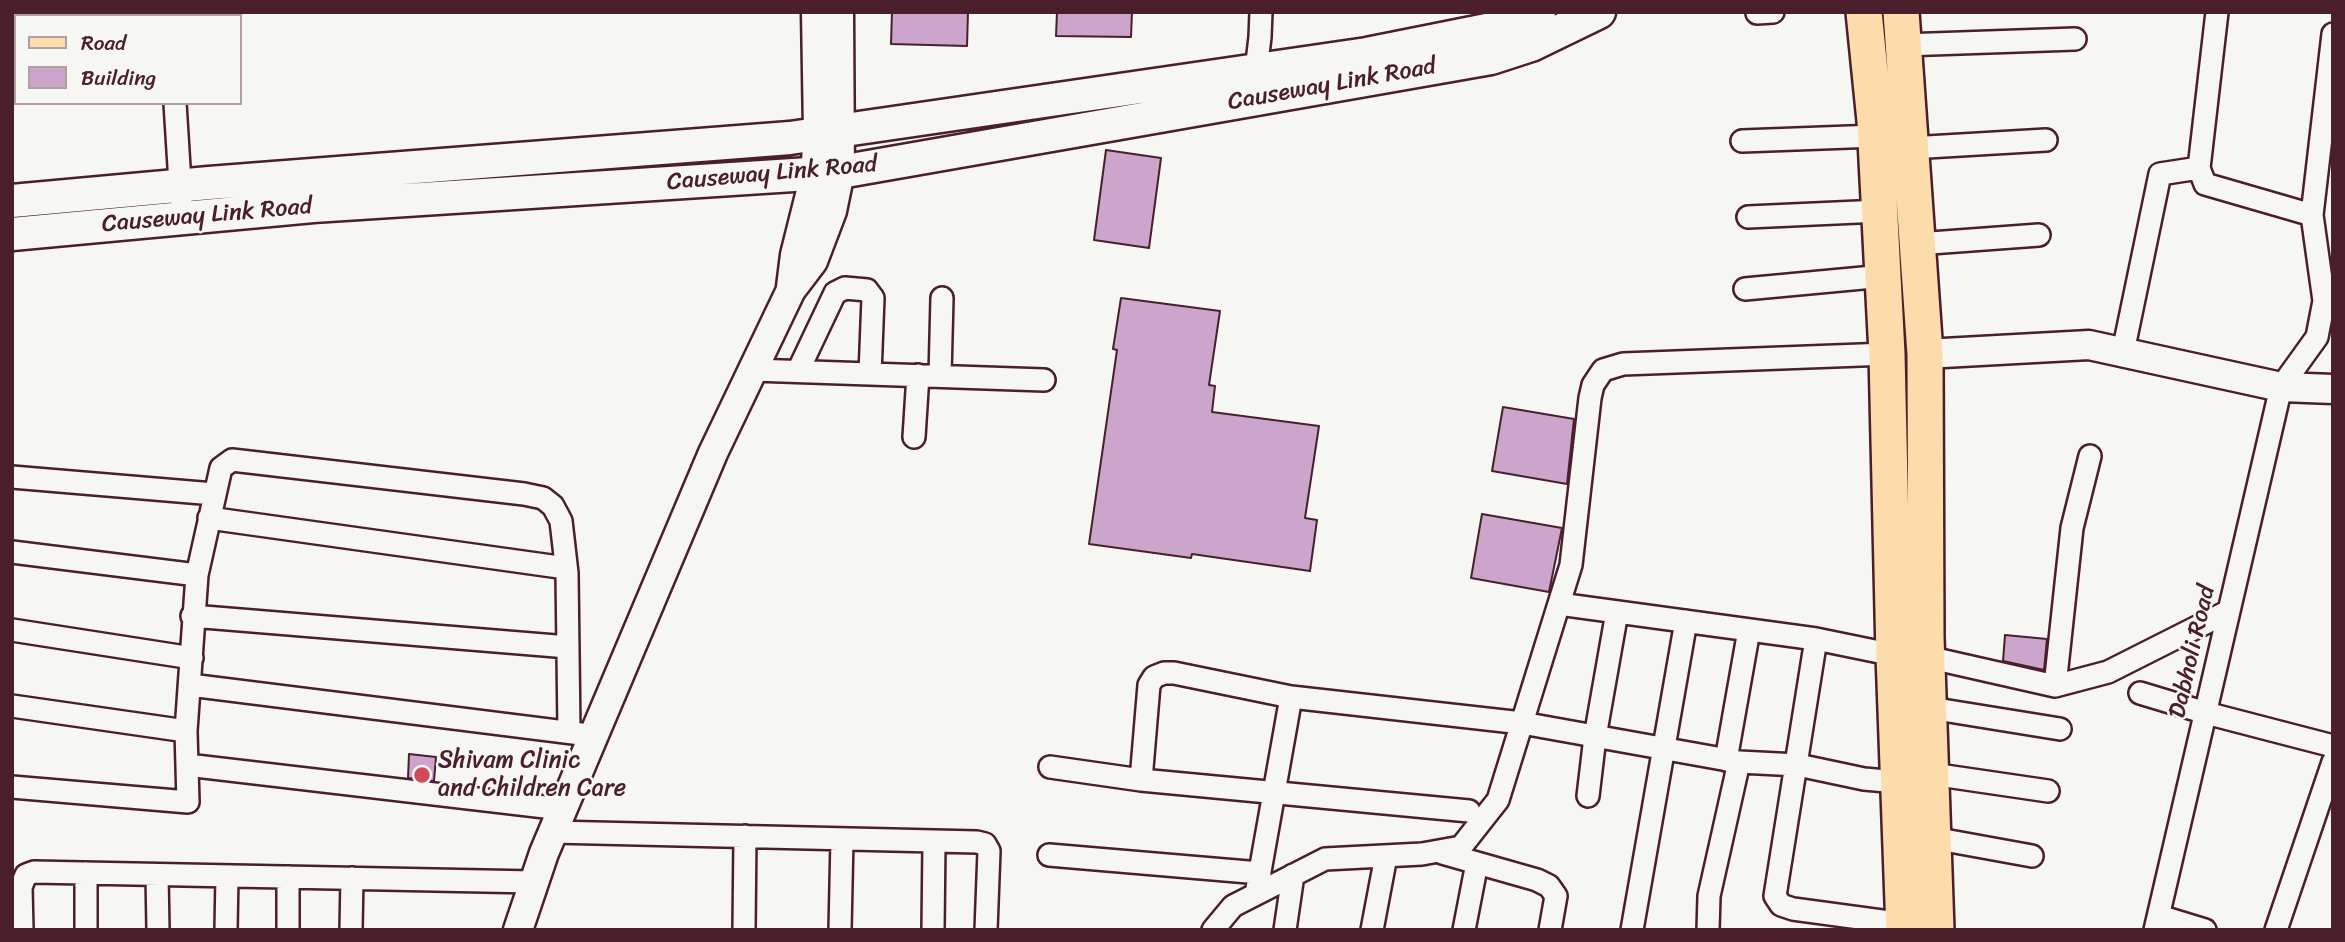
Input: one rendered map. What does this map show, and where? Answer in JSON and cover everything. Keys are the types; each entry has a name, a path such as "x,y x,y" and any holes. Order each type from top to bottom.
{"main road":[{"name":"Causeway Link Road","path":"12,201 790,138 1256,71 1460,36 1521,20 1539,12"},
{"name":"Causeway Link Road","path":"12,234 313,206 828,173 1491,58 1531,45 1599,12"},
{"path":"1864,12 1876,136 1887,354 1910,656 1930,708 1933,838 1914,928"},
{"path":"1902,29 1925,354 1910,656 1898,782 1914,928"}],"street":[{"path":"816,12 830,131"},
{"path":"518,930 558,820 581,734 791,290 813,261 832,211 828,173 838,12"},
{"path":"1256,71 1261,12"},
{"path":"2217,12 2199,168 2205,184 2312,215"},
{"path":"1902,29 2076,39"},
{"path":"2281,387 2317,337 2324,301 2312,215 2333,34"},
{"path":"175,105 183,217"},
{"path":"1742,141 1876,136"},
{"path":"1910,148 2046,140"},
{"path":"2123,352 2160,174 2199,168"},
{"path":"1748,217 1880,211"},
{"path":"1917,244 2039,235"},
{"path":"1745,289 1884,276"},
{"path":"798,371 835,293 845,288 867,290 873,298 870,374"},
{"path":"940,376 942,298"},
{"path":"1925,354 2089,345 2281,387 2333,389"},
{"path":"1049,855 1258,884 1293,875 1325,859 1386,856 1461,847 1498,800 1571,565 1590,398 1593,384 1603,370 1623,364 1887,354"},
{"path":"753,370 1044,380"},
{"path":"914,437 918,376"},
{"name":"Dabholi Road","path":"2157,923 2281,387"},
{"path":"2055,686 2072,528 2090,456"},
{"path":"12,787 188,802 186,731 192,658 192,616 197,575 221,468 232,460 543,498 553,506 561,521 566,568 568,646 581,734"},
{"path":"12,477 214,494"},
{"path":"209,518 566,568"},
{"path":"12,552 197,575"},
{"path":"1559,604 1816,639 2055,686 2108,673 2229,611"},
{"path":"1588,796 1595,737 1617,612"},
{"path":"192,616 568,646"},
{"path":"1632,930 1686,621"},
{"path":"12,630 192,658"},
{"path":"1709,930 1709,896 1732,761 1749,630"},
{"path":"1816,639 1775,896 1781,905 1793,909 1914,928"},
{"path":"1141,780 1149,685 1154,677 1174,673 1291,697 1521,723 1732,761 1798,765 1864,779 1898,782"},
{"path":"190,685 581,734"},
{"path":"2140,692 2206,713 2333,746"},
{"path":"1213,930 1233,906 1258,884 1291,697"},
{"path":"12,706 186,731"},
{"path":"1930,708 2060,729"},
{"path":"2276,930 2333,762"},
{"path":"187,765 558,820 745,836 977,842 985,844 989,851 986,930"},
{"path":"1050,767 1274,794 1469,811"},
{"path":"1932,774 2048,791"},
{"path":"744,930 745,836"},
{"path":"1933,838 2032,856"},
{"path":"840,930 842,839"},
{"path":"933,930 934,842"},
{"path":"1437,851 1537,880 1549,886 1556,896 1550,930"},
{"path":"1372,930 1386,856"},
{"path":"1464,930 1476,863"},
{"path":"22,930 21,887 26,875 34,872 534,881"},
{"path":"86,873 86,930"},
{"path":"157,875 158,930"},
{"path":"1284,930 1293,875"},
{"path":"226,930 227,876"},
{"path":"288,877 288,930"},
{"path":"351,930 352,878"},
{"path":"2157,923 2205,930"}],"building":[{"path":"892,12 968,12 967,46 891,44"},
{"path":"1057,12 1132,12 1131,37 1056,36"},
{"path":"1106,150 1161,158 1149,248 1094,240"},
{"path":"1121,298 1220,311 1209,385 1215,386 1212,412 1319,426 1305,518 1317,520 1310,571 1192,554 1191,558 1089,544 1117,350 1113,349"},
{"path":"1503,407 1574,419 1567,484 1492,471"},
{"path":"1482,514 1562,528 1549,592 1471,578"},
{"path":"2005,635 2047,639 2044,670 2003,661"},
{"path":"409,754 436,757 434,781 408,778"}],"place":[{"name":"Shivam Clinic and Children Care","path":"422,775"}]}
